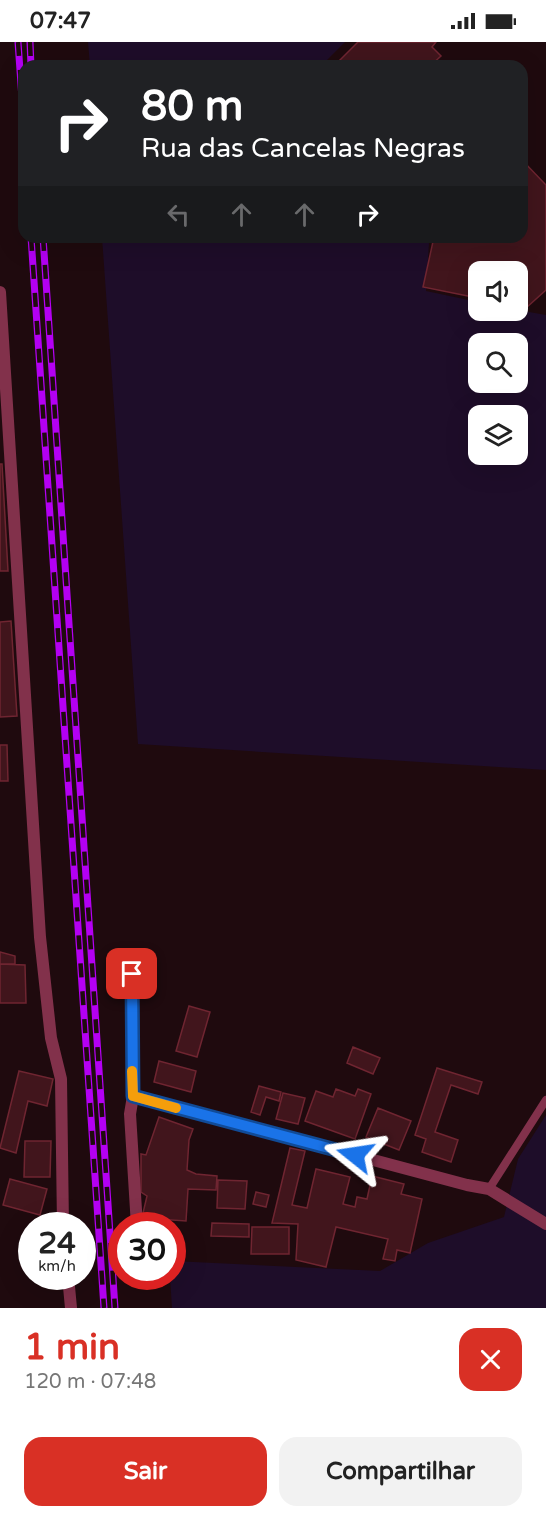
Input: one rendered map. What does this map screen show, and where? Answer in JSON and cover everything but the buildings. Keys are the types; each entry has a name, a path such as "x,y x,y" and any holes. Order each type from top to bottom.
{"street":[{"path":"0,292 40,937 51,1038 61,1078 63,1212"},
{"path":"132,974 133,1096 129,1114 136,1212"},
{"path":"133,1096 489,1189 546,1224"},
{"path":"69,1290 71,1308"}],"lane":[{"path":"489,1189 546,1100"}],"shaded area":[{"path":"88,42 345,42 327,60 90,60"},
{"path":"102,243 429,243 426,291 468,300 468,321 528,321 528,312 546,315 546,770 138,744"},
{"path":"546,1115 546,1308 172,1308 171,1290 186,1290 186,1262 380,1271 428,1243 504,1217 518,1159"}],"railway":[{"path":"18,42 19,60"},
{"path":"30,42 31,60"},
{"path":"31,243 104,1308"},
{"path":"43,243 115,1308"}],"slow traffic":[{"path":"132,1071 133,1096 176,1108"}],"route":[{"path":"132,974 133,1096 355,1155"}]}
